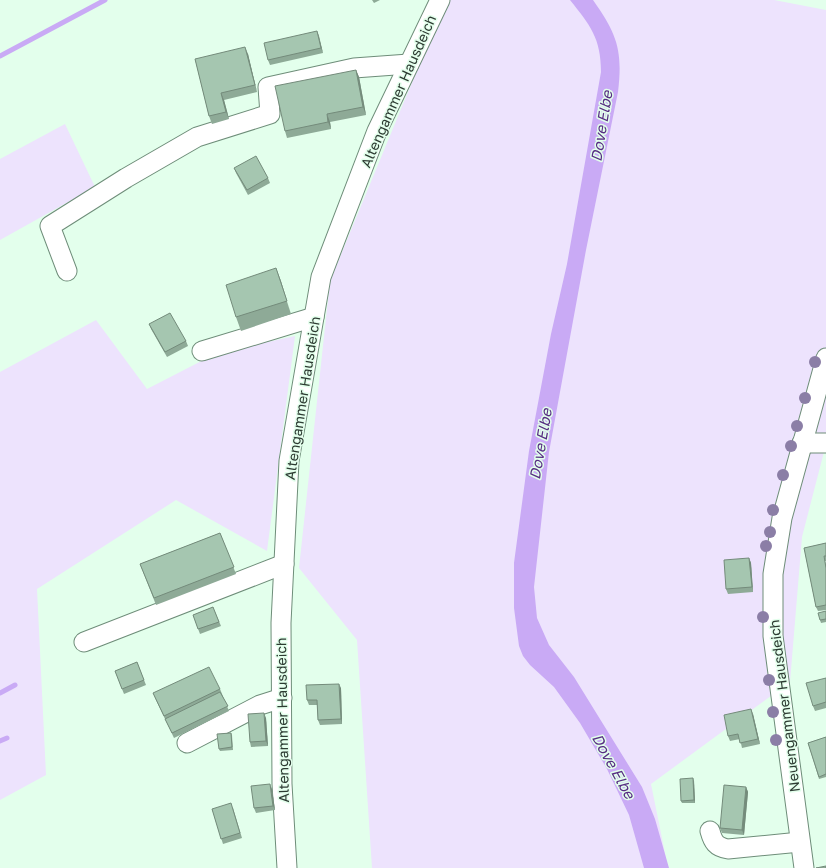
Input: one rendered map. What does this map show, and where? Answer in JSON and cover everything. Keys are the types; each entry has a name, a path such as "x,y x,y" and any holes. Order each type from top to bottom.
{"street":[{"name":"Altengammer Hausdeich","path":"288,868 282,784 281,623 289,461 321,277 377,131 440,0"},
{"path":"68,271 50,226 126,178 197,137 270,114 268,87 354,68 409,64"},
{"path":"202,351 314,317"},
{"name":"Neuengammer Hausdeich","path":"804,868 773,636 773,574 782,518 826,358"},
{"path":"802,443 826,443"},
{"path":"84,642 284,564"},
{"path":"187,742 260,705 282,698"},
{"path":"710,831 713,842 719,847 728,849 800,842"}],"shaded area":[{"path":"446,0 774,0 826,10 826,444 802,537 790,682 651,784 668,868 372,868 357,640 299,568 330,281"},
{"path":"65,124 95,187 0,240 0,159"},
{"path":"96,320 147,389 217,353 295,336 267,551 176,500 37,589 46,775 0,800 0,372"}],"water":[{"name":"Dove Elbe","path":"570,0 593,0 613,33 619,53 620,65 618,92 586,250 549,452 534,587 537,618 549,645 574,677 642,787 655,819 669,868 644,868 629,815 607,769 580,723 554,687 530,665 523,656 519,646 514,608 514,563 529,451 551,334 567,264 601,72 599,50 593,33 589,25"}],"building":[{"path":"317,31 321,48 268,60 264,43"},
{"path":"245,47 255,85 221,93 226,112 209,116 195,59"},
{"path":"356,70 363,107 327,114 328,122 285,131 275,86"},
{"path":"256,156 268,178 247,190 234,168"},
{"path":"276,268 287,301 236,317 226,285"},
{"path":"170,313 186,341 165,352 149,324"},
{"path":"220,533 234,567 154,598 140,564"},
{"path":"826,543 826,556 824,556 826,568 826,605 816,607 804,548"},
{"path":"749,558 752,587 726,589 724,560"},
{"path":"213,607 219,622 198,629 193,615"},
{"path":"826,611 826,619 820,620 818,613"},
{"path":"137,662 144,680 122,689 115,671"},
{"path":"209,667 220,689 164,716 153,693"},
{"path":"826,678 826,702 813,706 806,683"},
{"path":"339,684 341,719 318,720 317,700 307,700 306,685"},
{"path":"220,692 228,706 172,733 165,719"},
{"path":"751,709 758,739 740,743 738,734 728,736 724,715"},
{"path":"264,713 266,741 250,742 248,714"},
{"path":"231,733 232,747 219,749 217,734"},
{"path":"826,737 826,774 819,777 808,743"},
{"path":"693,778 694,800 681,801 680,779"},
{"path":"270,784 273,806 254,808 251,786"},
{"path":"724,785 746,787 742,830 720,828"},
{"path":"231,803 240,833 221,839 212,809"}],"waterway":[{"path":"0,56 105,0"},
{"path":"0,693 15,685"},
{"path":"0,741 7,738"}]}
